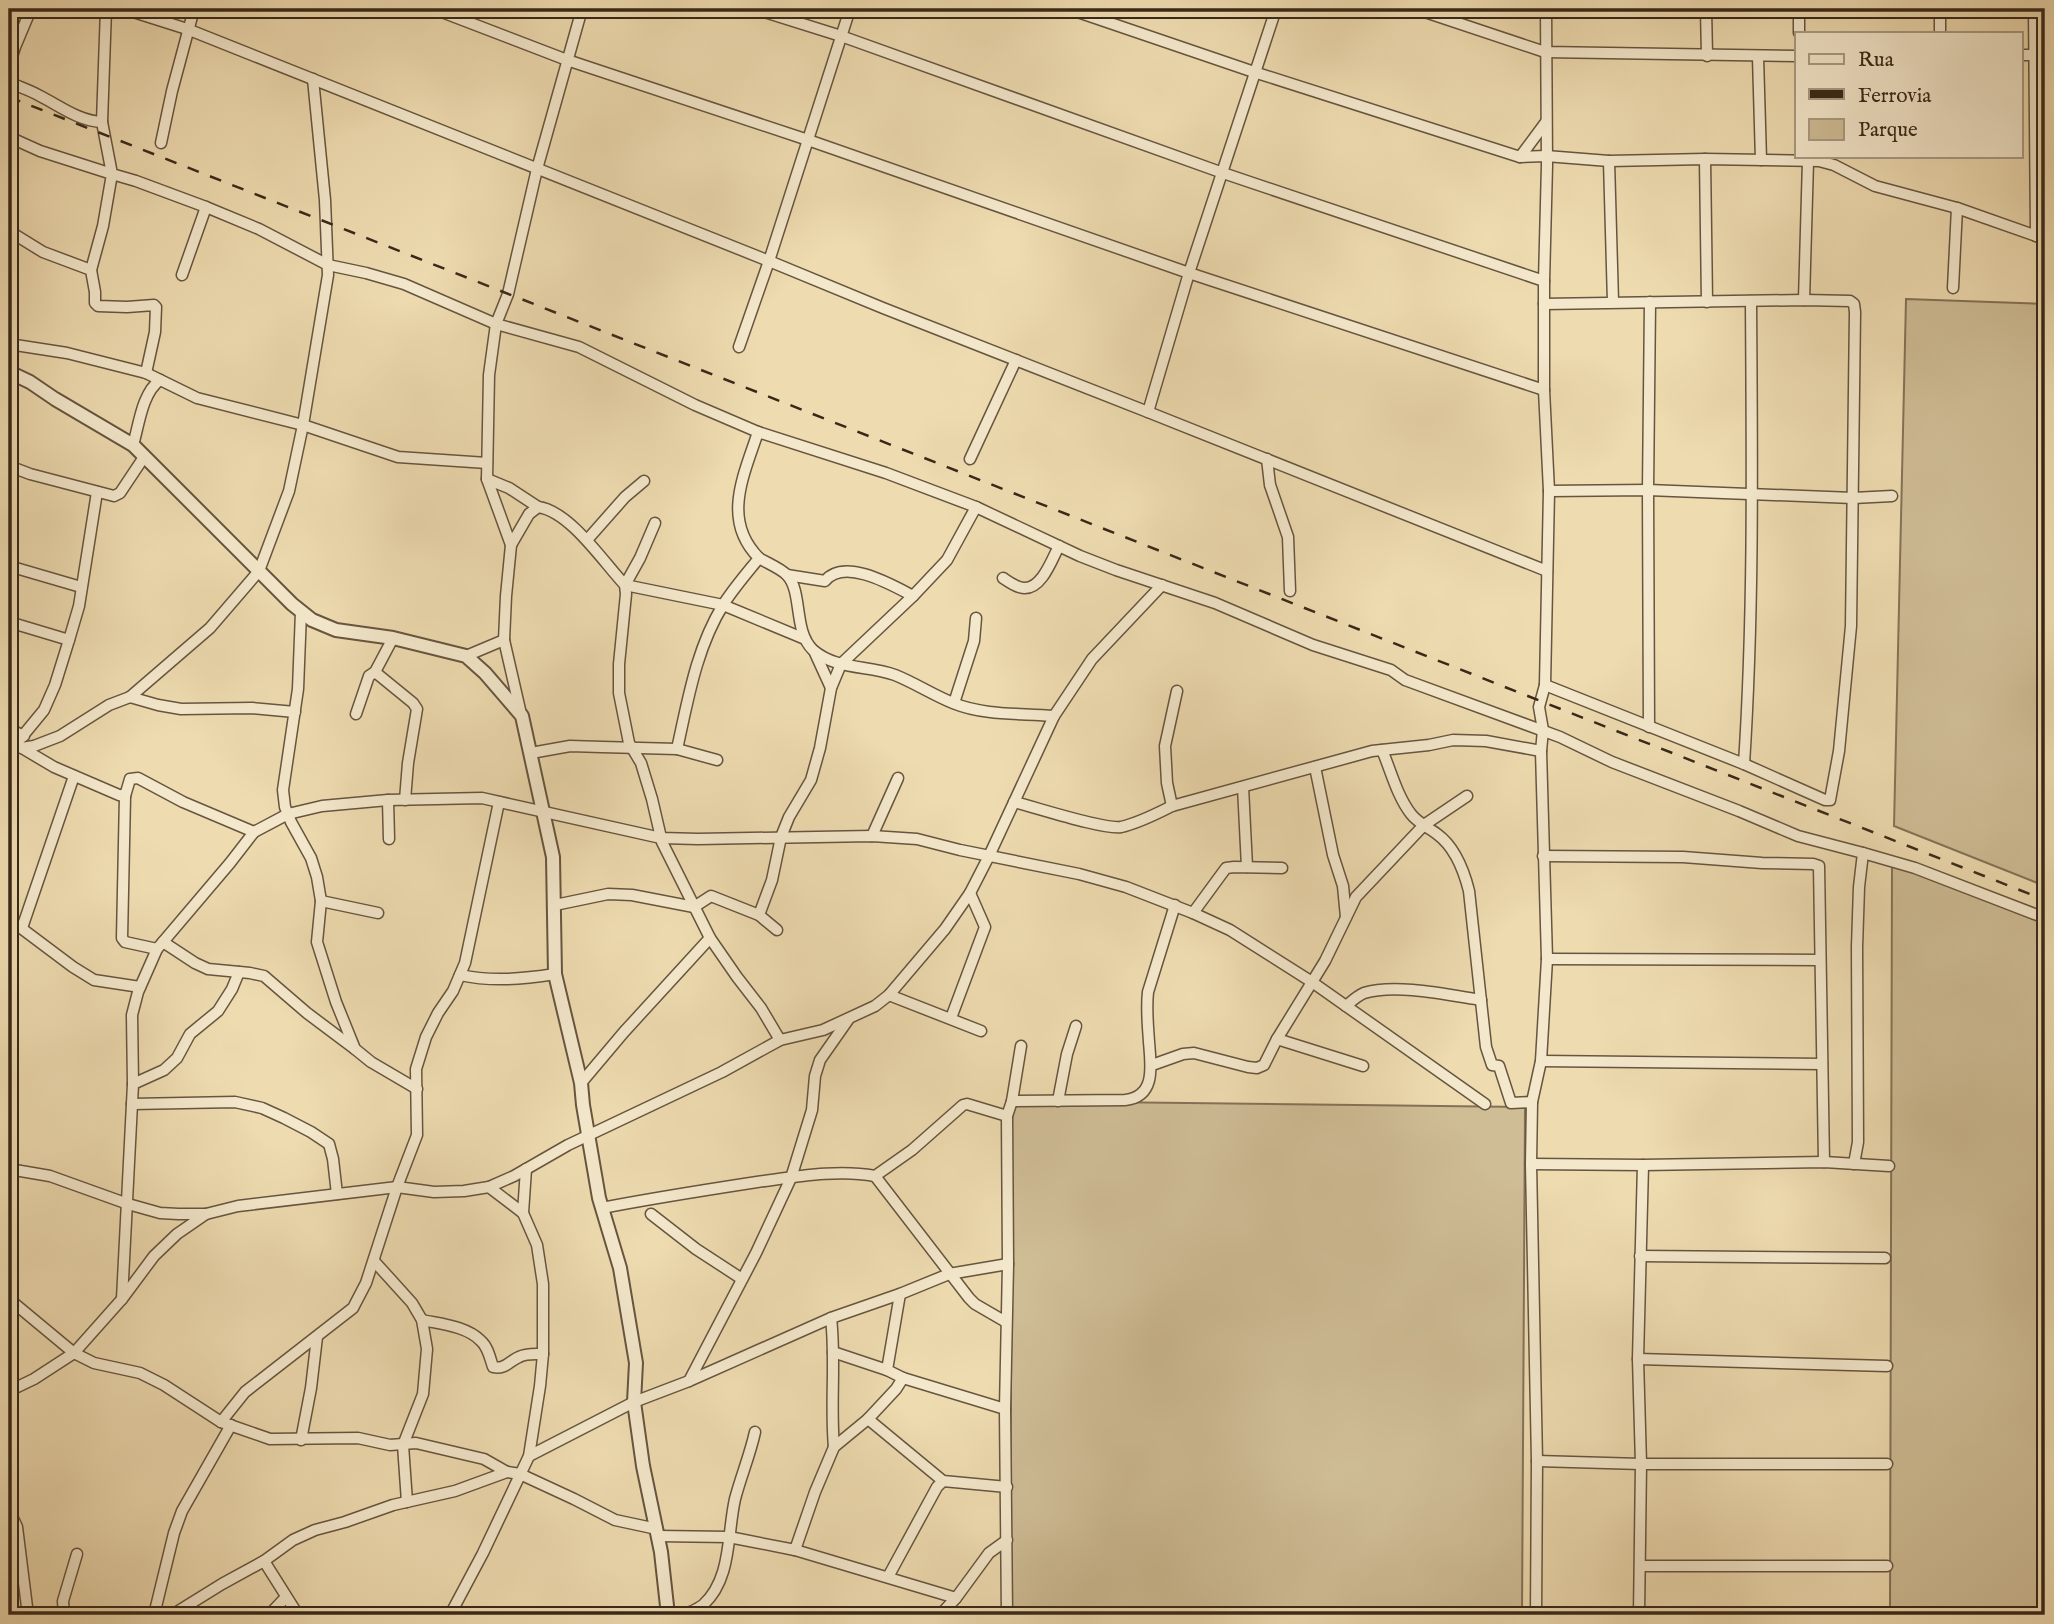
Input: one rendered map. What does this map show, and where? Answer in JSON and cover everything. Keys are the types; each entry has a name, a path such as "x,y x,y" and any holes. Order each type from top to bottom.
{"street":[{"path":"9,66 31,9"},
{"path":"106,9 102,122 112,174 103,226 91,270 96,292 95,303 98,306 151,304 156,307 155,332 146,373"},
{"path":"124,9 187,29 1547,571"},
{"path":"161,143 194,9"},
{"path":"434,9 567,60 808,140 1189,273 1544,390"},
{"path":"511,545 487,479 489,374 496,324 508,294 537,169 582,9"},
{"path":"755,9 841,36 1223,173 1544,281"},
{"path":"738,346 769,261 850,9"},
{"path":"1069,9 1254,72 1520,157 1546,156 1609,161 1819,161 1875,186 1957,208 2041,237 2040,55 2034,9"},
{"path":"1148,412 1189,273 1276,9"},
{"path":"1416,9 1545,52 1795,56"},
{"path":"1536,1615 1537,1461 1531,1164 1532,1102 1541,1061 1547,959 1541,751 1543,730 1538,707 1545,685 1549,491 1544,390 1546,9"},
{"path":"1706,9 1707,56"},
{"path":"1799,9 1799,32"},
{"path":"1940,9 1940,32"},
{"path":"2022,55 2040,55"},
{"path":"1758,57 1760,160"},
{"path":"16,748 34,746 60,736 109,705 130,697 210,628 259,571 289,491 328,275 325,200 313,79"},
{"path":"9,82 80,117 102,122"},
{"path":"1520,157 1546,122"},
{"path":"9,137 40,151 136,181 206,207 259,229 328,265 366,272 404,284 496,324 579,347 695,405 758,432 886,473 976,507 1116,570 1214,603 1313,645 1391,670 1405,680 1543,730 1612,762 1798,836 1915,868 2045,918"},
{"path":"1705,159 1707,302"},
{"path":"1804,300 1808,160"},
{"path":"1609,161 1613,302"},
{"path":"183,275 206,207"},
{"path":"1953,288 1957,208"},
{"path":"9,231 43,252 91,270"},
{"path":"1544,304 1804,300 1850,302 1854,304 1855,312 1851,626 1839,751 1831,798 1825,800 1744,764 1545,685"},
{"path":"1744,764 1752,493 1751,301"},
{"path":"1648,727 1650,302"},
{"path":"10,343 67,353 146,373 197,398 303,425 398,457 487,463"},
{"path":"970,459 1016,360"},
{"path":"9,372 133,445 312,620 336,630 393,638 466,656 485,673 522,716"},
{"path":"133,445 146,400 152,387 160,380"},
{"path":"758,432 740,492 738,517 742,536 759,558 787,575 825,580 836,572 849,571 889,583 913,596"},
{"path":"9,466 97,492 117,495 144,457"},
{"path":"1267,459 1270,485 1287,537 1290,590"},
{"path":"487,479 509,488 538,507 547,508 587,540 625,585 619,694 632,749 641,763 661,838 710,938 761,1008 780,1040"},
{"path":"587,540 643,481"},
{"path":"1549,491 1648,490 1853,498 1892,496"},
{"path":"16,748 44,710 55,685 79,606 97,492"},
{"path":"538,507 529,514 511,545 504,640 552,857 555,974 581,1083 602,1208 620,1268 636,1363 634,1402 643,1466 657,1532 668,1615"},
{"path":"759,915 772,880 781,837 789,817 811,780 831,688 841,664 947,560 976,507"},
{"path":"625,585 655,523"},
{"path":"1003,578 1018,587 1026,589 1034,586 1042,578 1059,546"},
{"path":"677,750 693,674 707,637 723,605 759,558"},
{"path":"9,566 80,587"},
{"path":"787,575 794,590 805,639 814,650 831,688"},
{"path":"625,585 723,605 805,639"},
{"path":"9,1169 50,1176 160,1213 206,1214 239,1206 397,1187 434,1192 489,1187 568,1145 722,1072 780,1040 823,1030 848,1020 875,1006 889,995 945,929 970,892 989,856 1054,716 1092,659 1162,585"},
{"path":"301,612 298,689 283,790 288,814 311,858 317,877 321,901 317,942 336,1002 355,1049"},
{"path":"954,703 974,641 976,618"},
{"path":"9,622 69,640"},
{"path":"356,714 369,676 376,672 393,638"},
{"path":"466,656 504,640"},
{"path":"814,650 841,664 893,674 954,703 988,713 1054,716"},
{"path":"376,672 417,709 405,800"},
{"path":"1172,806 1167,783 1165,746 1177,691"},
{"path":"130,697 181,709 253,708 295,712"},
{"path":"9,729 24,736"},
{"path":"1014,802 1118,828 1172,806 1372,751 1453,740 1486,741 1541,751"},
{"path":"531,753 570,746 677,750 717,760"},
{"path":"16,748 54,768 125,796"},
{"path":"1382,750 1411,814 1443,838 1464,871 1469,891 1484,1040 1492,1065 1499,1066 1511,1103 1532,1102"},
{"path":"1315,767 1333,855 1343,886 1346,918"},
{"path":"22,928 74,776"},
{"path":"254,832 183,802 138,778 131,779 125,796 122,938 125,942 160,945 208,969 264,976 371,1062 417,1089"},
{"path":"872,836 898,778"},
{"path":"1243,787 1247,867"},
{"path":"1152,1065 1194,1053 1257,1068 1264,1065 1325,961 1356,897 1424,825 1467,796"},
{"path":"122,1299 133,1084 132,1015 140,987 160,945 254,832 288,814 322,806 388,800 472,798 661,838 872,836 917,839 1126,887 1193,912 1230,930 1312,982 1485,1104"},
{"path":"388,800 389,839"},
{"path":"154,1615 170,1547 182,1511 226,1424 246,1392 353,1308 366,1283 417,1135 416,1069 426,1037 453,991 465,963 499,802"},
{"path":"1854,1164 1858,1142 1857,947 1863,853"},
{"path":"1543,856 1683,857 1815,864 1820,870 1824,1162"},
{"path":"1193,912 1226,868 1282,868"},
{"path":"951,1018 985,927 970,892"},
{"path":"555,905 608,894 632,895 694,907 711,896 759,915 777,930"},
{"path":"321,901 379,913"},
{"path":"1012,1101 1135,1099 1142,1094 1149,1081 1152,1065 1148,992 1175,905"},
{"path":"9,919 94,980 140,987"},
{"path":"581,1083 710,938"},
{"path":"1547,959 1820,960"},
{"path":"133,1084 164,1070 177,1058 190,1034 218,1011 239,972"},
{"path":"460,975 514,980 555,974"},
{"path":"1346,1006 1362,994 1380,989 1429,992 1481,1000"},
{"path":"889,995 981,1031"},
{"path":"689,1381 743,1279 791,1178 812,1110 815,1076 820,1060 848,1020"},
{"path":"1058,1101 1067,1054 1076,1026"},
{"path":"1277,1039 1363,1066"},
{"path":"1007,1615 1007,1116 1021,1046"},
{"path":"1541,1061 1822,1064"},
{"path":"132,1104 235,1102 262,1108 329,1144 337,1194"},
{"path":"875,1176 912,1150 963,1105 1007,1116"},
{"path":"1531,1164 1643,1166 1824,1162 1889,1166"},
{"path":"1639,1615 1641,1464 1638,1359 1643,1166"},
{"path":"450,1615 529,1456 540,1386 543,1284 537,1245 523,1213 526,1169"},
{"path":"602,1208 675,1194 791,1178 856,1173 875,1176 975,1304 1006,1322"},
{"path":"489,1187 523,1213"},
{"path":"9,1391 34,1379 74,1353 122,1299 154,1256 177,1234 206,1214"},
{"path":"651,1214 695,1249 743,1279"},
{"path":"1640,1256 1885,1258"},
{"path":"374,1261 412,1303 422,1320 427,1349 423,1394 403,1445 407,1502"},
{"path":"529,1456 634,1402 689,1381 831,1318 949,1274 1007,1264"},
{"path":"887,1370 900,1294"},
{"path":"9,1299 74,1353 94,1363 140,1373 226,1424 270,1439 358,1438 390,1445 416,1443 484,1459 615,1520 657,1532 729,1537 795,1550 956,1598"},
{"path":"831,1318 831,1414 834,1447"},
{"path":"422,1320 472,1334 482,1342 493,1367 503,1368 520,1356 542,1354"},
{"path":"301,1440 317,1336"},
{"path":"833,1352 903,1378 1005,1409"},
{"path":"1638,1359 1887,1366"},
{"path":"795,1550 834,1447 868,1419 903,1378"},
{"path":"868,1419 943,1481 1007,1487"},
{"path":"684,1615 702,1606 718,1587 725,1566 736,1497 755,1432"},
{"path":"1537,1461 1641,1464 1886,1464"},
{"path":"172,1615 264,1561 293,1540 315,1530 407,1502 456,1491 507,1472"},
{"path":"887,1577 937,1487 943,1481"},
{"path":"9,1510 17,1527 27,1615"},
{"path":"940,1615 989,1553 1007,1540"},
{"path":"64,1615 64,1601 77,1554"},
{"path":"264,1561 298,1615"},
{"path":"1641,1566 1886,1566"},
{"path":"270,1615 286,1597"}],"green space":[{"path":"1906,299 2045,304 2045,886 1894,826"},
{"path":"1892,862 2045,924 2045,1615 1890,1615"},
{"path":"1012,1101 1525,1107 1522,1615 1010,1615"}],"railway":[{"path":"9,97 2045,900"}]}
